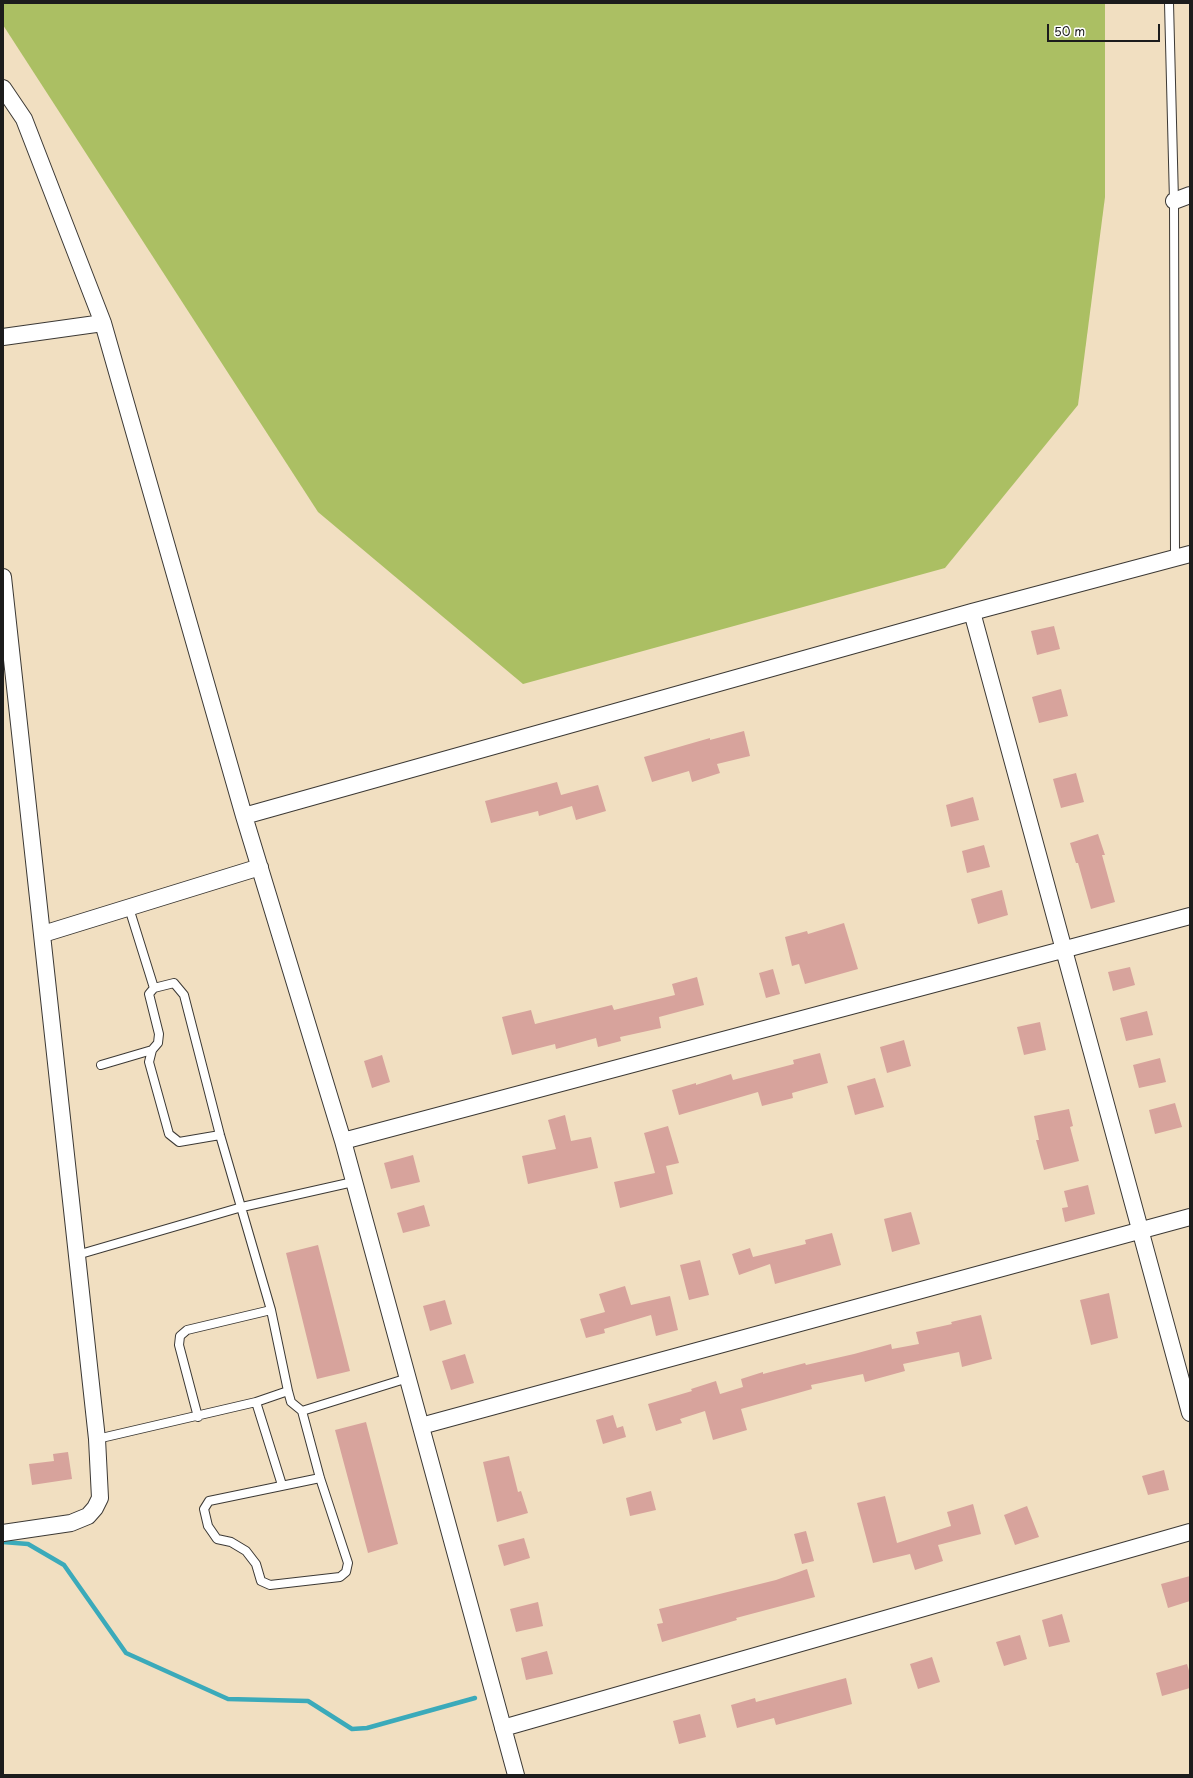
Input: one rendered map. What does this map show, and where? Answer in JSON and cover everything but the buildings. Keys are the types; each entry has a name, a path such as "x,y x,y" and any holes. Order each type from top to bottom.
{"street":[{"path":"3,88 24,119 103,323 244,816 343,1141 516,1775"},
{"path":"1174,200 1190,195"},
{"path":"3,337 103,323"},
{"path":"244,816 675,697 972,612 1182,556"},
{"path":"3,577 97,1439 100,1498 95,1508 88,1516 71,1523 3,1534"},
{"path":"972,612 1190,1413"},
{"path":"43,934 260,867"},
{"path":"343,1141 1190,916"},
{"path":"421,1426 1190,1217"},
{"path":"503,1728 1190,1532"}],"lane":[{"path":"1169,3 1182,556"},
{"path":"129,908 154,988"},
{"path":"220,1135 179,1142 169,1134 149,1062 152,1050 158,1043 159,1034 149,994 154,988 174,983 184,995 220,1135 271,1310 291,1402 302,1410 320,1478 348,1563 346,1572 340,1577 270,1585 261,1581 256,1564 246,1551 231,1542 217,1539 208,1526 204,1509 209,1501 320,1478"},
{"path":"102,1065 152,1050"},
{"path":"77,1255 242,1207 353,1182"},
{"path":"198,1417 179,1345 180,1336 187,1330 271,1310"},
{"path":"302,1410 408,1378"},
{"path":"97,1439 198,1417 256,1402 288,1391"},
{"path":"256,1402 282,1485"}],"green space":[{"path":"3,3 1105,3 1105,197 1078,405 945,568 523,684 318,512 3,25"}],"waterway":[{"path":"3,1542 28,1544 64,1565 126,1653 228,1699 308,1701 352,1729 367,1728 475,1698"}]}
